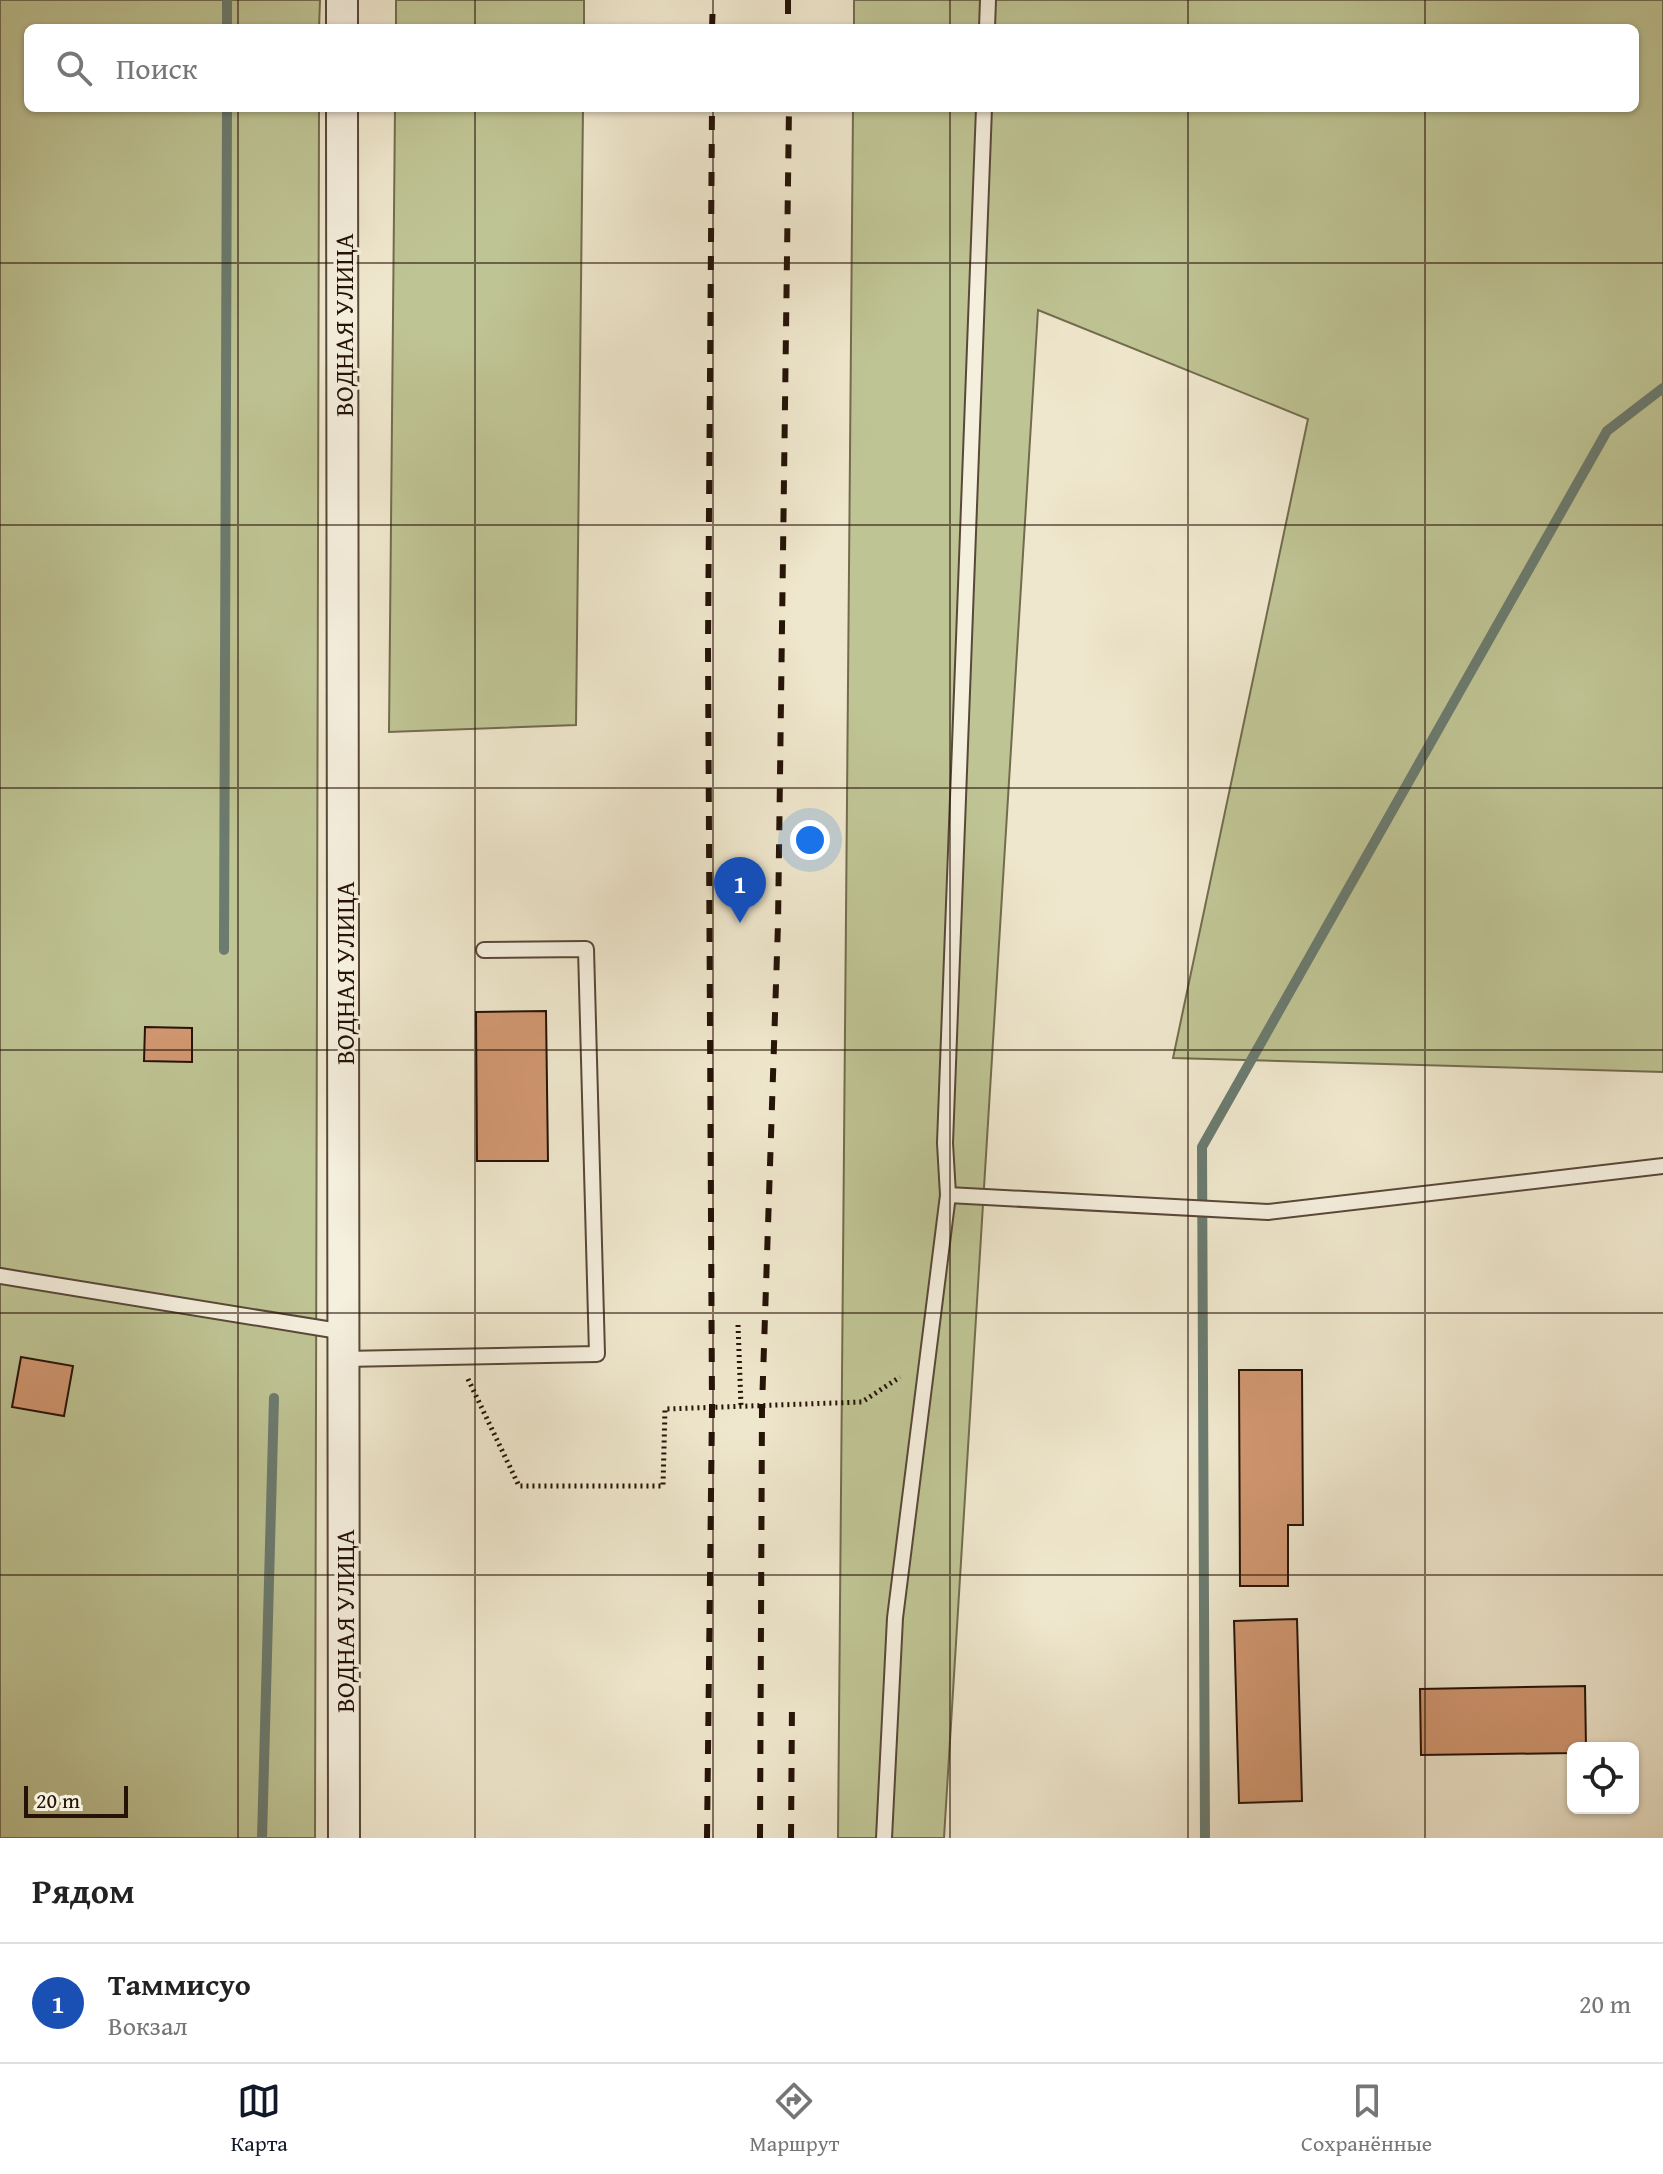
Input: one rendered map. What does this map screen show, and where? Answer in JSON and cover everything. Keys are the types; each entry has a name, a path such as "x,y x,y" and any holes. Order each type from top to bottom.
{"street":[{"path":"342,0 342,24"},
{"name":"ВОДНАЯ УЛИЦА","path":"342,112 344,1838"}],"lane":[{"path":"987,24 988,0"},
{"path":"884,1838 895,1618 948,1195 945,1143 984,112"},
{"path":"0,1276 344,1345 457,1357 597,1354 586,949 484,950"},
{"path":"948,1195 1268,1212 1663,1166"}],"path":[{"path":"738,1325 741,1406"},
{"path":"457,1357 519,1486 663,1486 665,1409 862,1402 906,1373"}],"green space":[{"path":"0,0 320,0 319,24 24,24 24,112 319,112 315,1838 0,1838"},
{"path":"396,0 584,0 584,24 396,24"},
{"path":"854,0 1663,0 1663,1072 1173,1058 1308,419 1038,310 944,1838 838,1838 853,112 1639,112 1639,24 854,24"},
{"path":"395,112 583,112 576,725 389,732"}],"building":[{"path":"546,1011 548,1161 477,1161 476,1012"},
{"path":"145,1027 192,1028 192,1062 144,1061"},
{"path":"21,1357 73,1366 64,1416 12,1407"},
{"path":"1239,1370 1302,1370 1303,1525 1288,1525 1288,1586 1240,1586"},
{"path":"1297,1619 1302,1801 1239,1803 1234,1621"},
{"path":"1585,1686 1586,1742 1567,1742 1567,1753 1421,1755 1420,1689"}],"waterway":[{"path":"227,0 227,24"},
{"path":"224,950 227,112"},
{"path":"1205,1838 1202,1147 1607,431 1663,388"},
{"path":"262,1838 274,1398"}],"railway":[{"path":"712,24 713,0"},
{"path":"788,0 788,24"},
{"path":"707,1838 712,1407 708,646 712,112"},
{"path":"760,1838 762,1407 778,924 789,112"},
{"path":"791,1838 792,1704"}],"place":[{"name":"Таммисуо","path":"740,923"}]}
